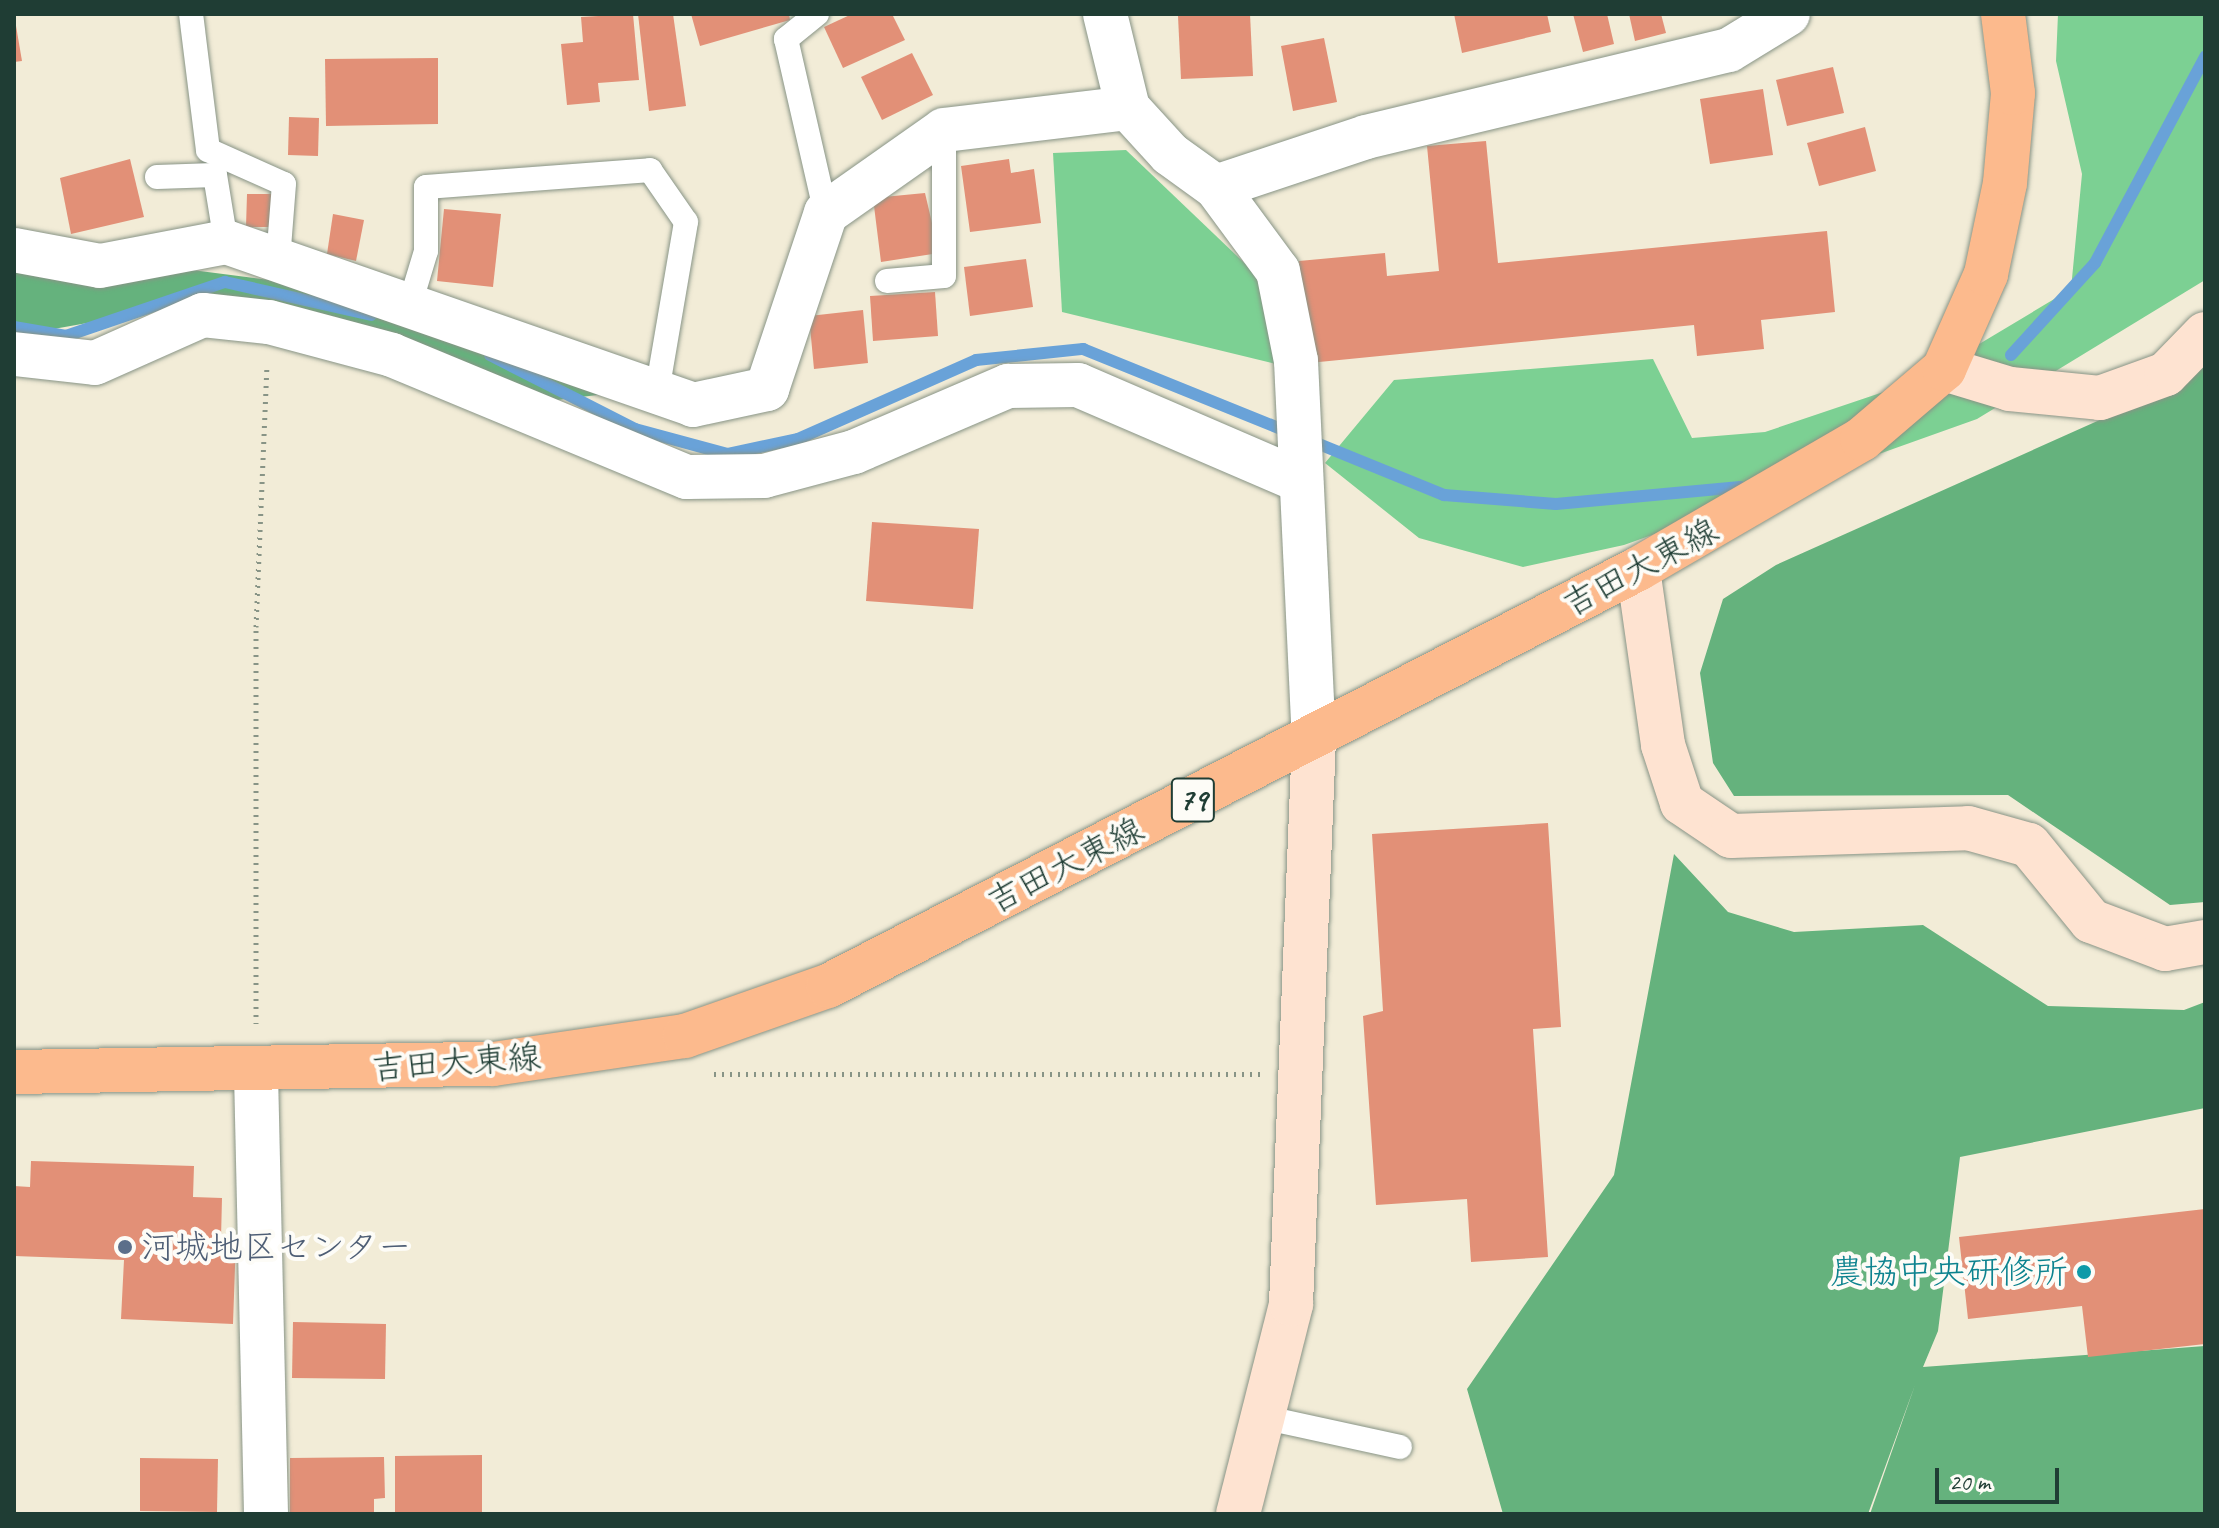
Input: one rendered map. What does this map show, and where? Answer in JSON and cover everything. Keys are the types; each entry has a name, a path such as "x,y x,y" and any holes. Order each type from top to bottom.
{"main road":[{"name":"吉田大東線","path":"14,1072 256,1073 493,1064 685,1036 828,986 1314,739 1638,569 1862,439 1944,369 1986,274 2005,183 2013,93 2003,14"}],"street":[{"path":"1105,14 1128,108 1170,154 1216,187 1278,271 1298,408 1314,739 1291,1304 1267,1418 1238,1514"},
{"path":"1216,187 1366,137 1729,50 1788,14"},
{"path":"14,250 100,266 226,242 693,405 767,389 826,213 944,130 1128,108"},
{"path":"14,354 95,363 203,315 269,322 392,355 687,477 764,476 854,452 1008,386 1078,385 1300,473"},
{"path":"1944,369 2010,389 2100,398 2166,374 2205,334"},
{"path":"1638,569 1663,745 1682,803 1731,836 1968,828 2029,845 2091,921 2165,949 2205,942"},
{"path":"256,1073 266,1514"}],"lane":[{"path":"191,14 208,150 284,184 278,260"},
{"path":"817,14 786,39 826,213"},
{"path":"887,281 944,276 944,130"},
{"path":"410,304 426,251 426,187 650,170 686,222 657,392"},
{"path":"157,177 215,175 226,242"},
{"path":"1267,1418 1400,1447"}],"path":[{"path":"256,1073 256,627 269,322"},
{"path":"701,1074 1301,1074"}],"green space":[{"path":"2058,14 2205,14 2205,280 1977,419 1624,545 1523,567 1419,538 1325,463 1394,380 1653,359 1692,438 1765,432 1919,380 2071,289 2082,174 2056,61"},
{"path":"1126,150 1258,276 1276,364 1062,312 1053,153"},
{"path":"14,247 284,282 605,394 549,401 217,300 14,336"},
{"path":"2205,356 2205,902 2170,905 2008,795 1734,796 1713,763 1700,673 1723,599 1776,565 2160,393"},
{"path":"1674,854 1728,912 1794,932 1923,925 2048,1006 2184,1010 2205,1002 2205,1108 1960,1157 1938,1331 1923,1367 2205,1346 2205,1514 1870,1514 1915,1385 1868,1514 1503,1514 1467,1389 1614,1175"}],"building":[{"path":"14,14 22,61 14,62"},
{"path":"633,14 639,80 598,83 600,102 567,105 561,44 583,42 581,17"},
{"path":"638,14 673,14 686,106 649,111"},
{"path":"691,14 789,14 790,20 700,46"},
{"path":"852,14 892,14 905,40 843,68 824,27"},
{"path":"1250,14 1253,76 1181,79 1178,16"},
{"path":"1454,14 1547,14 1551,32 1462,53"},
{"path":"1573,14 1607,14 1614,44 1583,52"},
{"path":"1629,14 1661,14 1666,33 1635,41"},
{"path":"1324,38 1337,102 1293,111 1281,46"},
{"path":"912,53 933,95 882,120 861,77"},
{"path":"438,58 438,124 326,126 325,59"},
{"path":"1833,67 1844,113 1787,126 1776,80"},
{"path":"1763,89 1773,155 1710,164 1700,99"},
{"path":"289,117 319,118 318,156 288,155"},
{"path":"1865,127 1876,171 1819,186 1807,143"},
{"path":"1486,141 1498,263 1827,231 1835,312 1761,320 1764,349 1697,356 1694,325 1309,363 1299,261 1385,253 1387,276 1439,271 1427,146"},
{"path":"130,159 144,217 71,234 60,178"},
{"path":"1009,159 1011,173 1034,169 1041,223 970,232 961,166"},
{"path":"925,193 939,253 881,262 873,198"},
{"path":"247,194 272,194 271,227 246,227"},
{"path":"444,209 501,214 493,287 437,281"},
{"path":"333,214 364,220 356,261 327,254"},
{"path":"1026,259 1033,307 970,316 964,267"},
{"path":"935,292 938,336 873,341 870,296"},
{"path":"863,310 868,363 814,369 809,316"},
{"path":"872,522 979,529 973,609 866,601"},
{"path":"1548,823 1561,1027 1533,1029 1548,1257 1471,1262 1467,1199 1376,1205 1363,1016 1383,1011 1372,834"},
{"name":"河城地区センター","path":"31,1161 194,1166 193,1197 222,1198 221,1239 236,1239 233,1324 121,1319 124,1260 14,1256 14,1186 30,1187"},
{"name":"農協中央研修所","path":"2205,1209 2205,1344 2088,1357 2082,1306 1968,1319 1959,1237"},
{"path":"293,1322 386,1324 385,1379 292,1378"},
{"path":"482,1455 482,1512 395,1512 395,1456"},
{"path":"384,1457 385,1498 374,1499 374,1514 290,1514 290,1458"},
{"path":"140,1458 218,1459 217,1512 140,1511"}],"waterway":[{"path":"2011,355 2095,263 2205,57"},
{"path":"14,327 66,336 225,282 371,315"},
{"path":"490,355 635,429 727,454 798,439 976,360 1083,349 1291,433"},
{"path":"1309,440 1444,495 1556,504 1740,487"}],"place":[{"name":"河城地区センター","path":"125,1247"},
{"name":"農協中央研修所","path":"2084,1272"}]}
